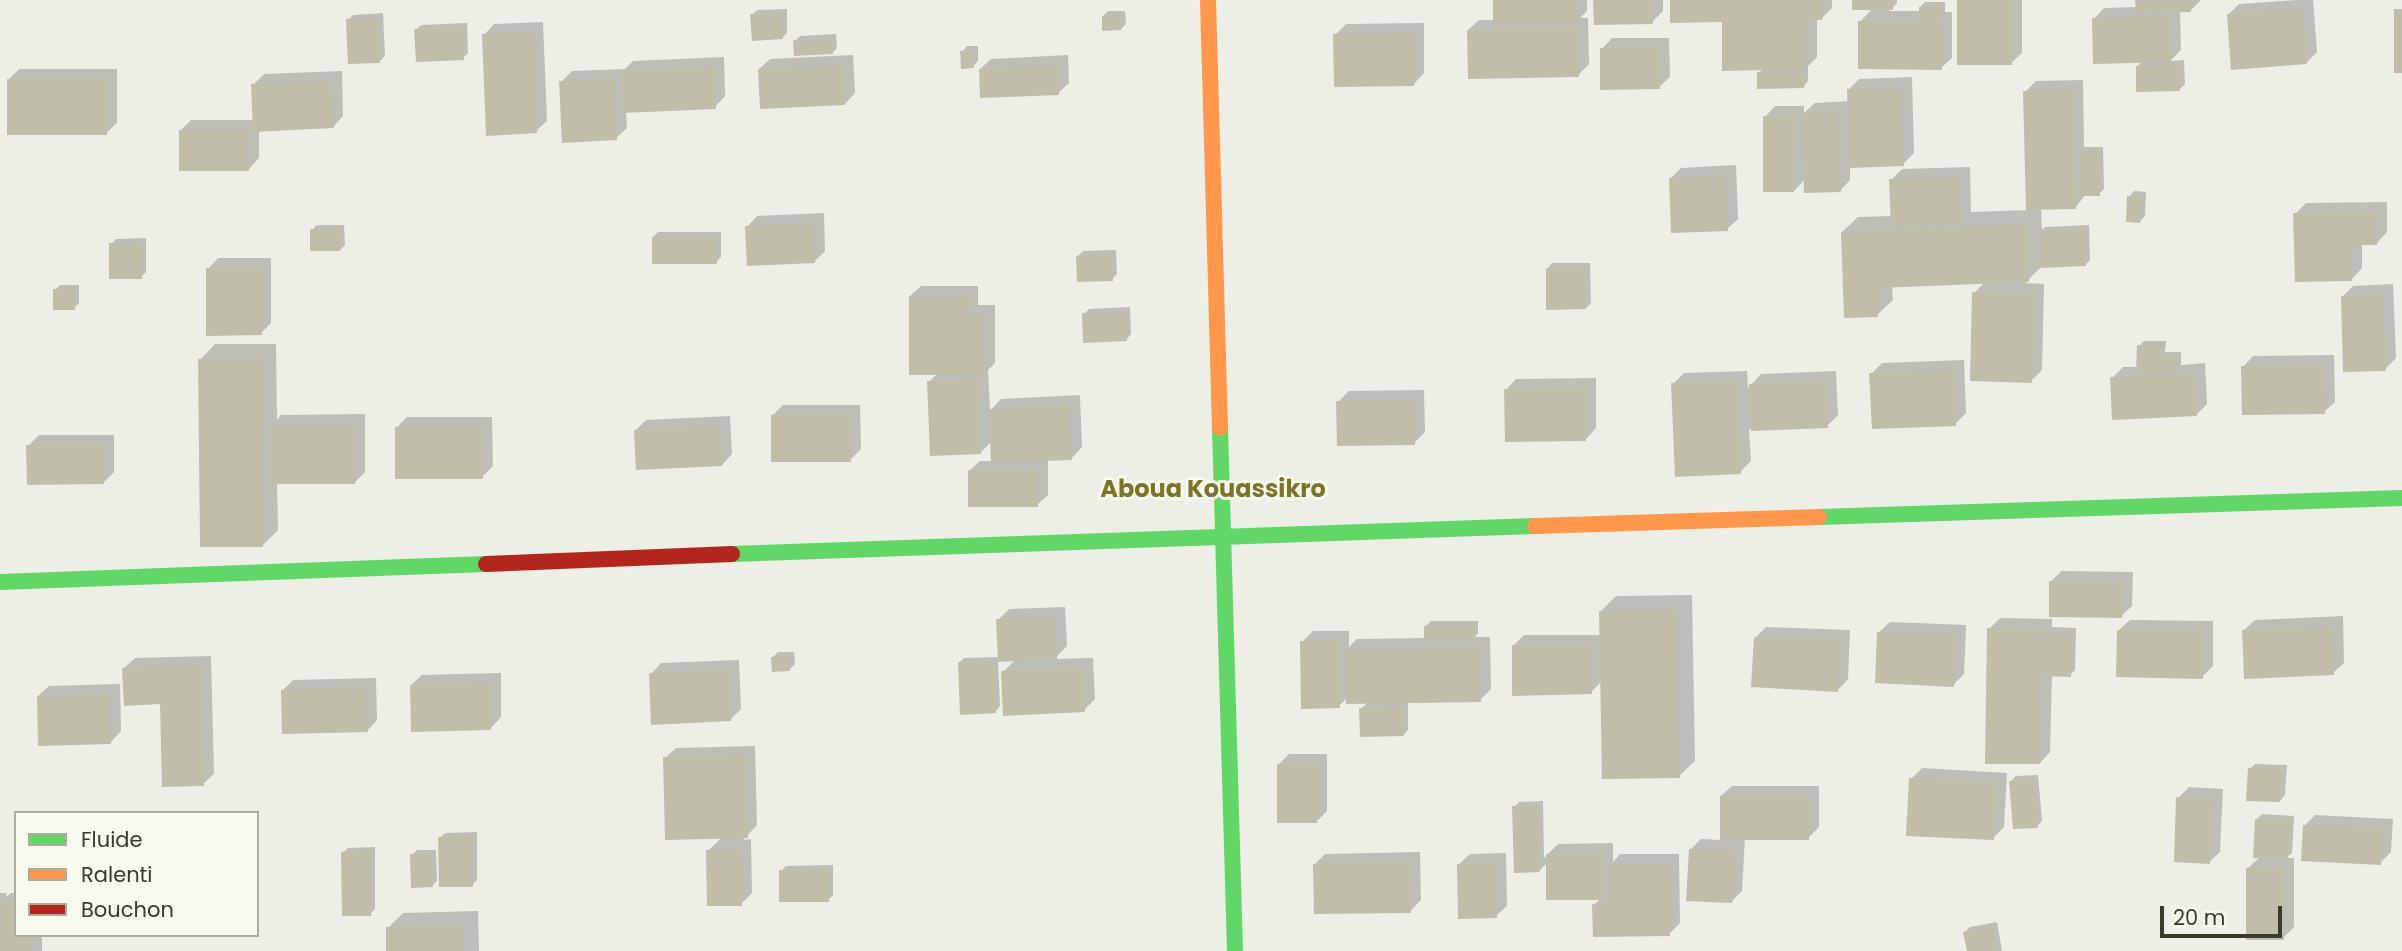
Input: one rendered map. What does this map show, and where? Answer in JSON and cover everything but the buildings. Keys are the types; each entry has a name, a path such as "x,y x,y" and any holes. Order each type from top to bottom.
{"street":[{"path":"1208,0 1235,951"},
{"path":"0,582 1223,536 2402,498"}],"traffic: fast":[{"path":"1220,428 1235,951"},
{"path":"1819,517 2402,498"},
{"path":"732,554 1535,526"},
{"path":"0,582 486,564"}],"traffic: slow":[{"path":"1208,0 1220,428"},
{"path":"1535,526 1819,517"}],"traffic: jam":[{"path":"486,564 732,554"}],"district":[{"name":"Aboua Kouassikro","path":"1213,491"}]}
